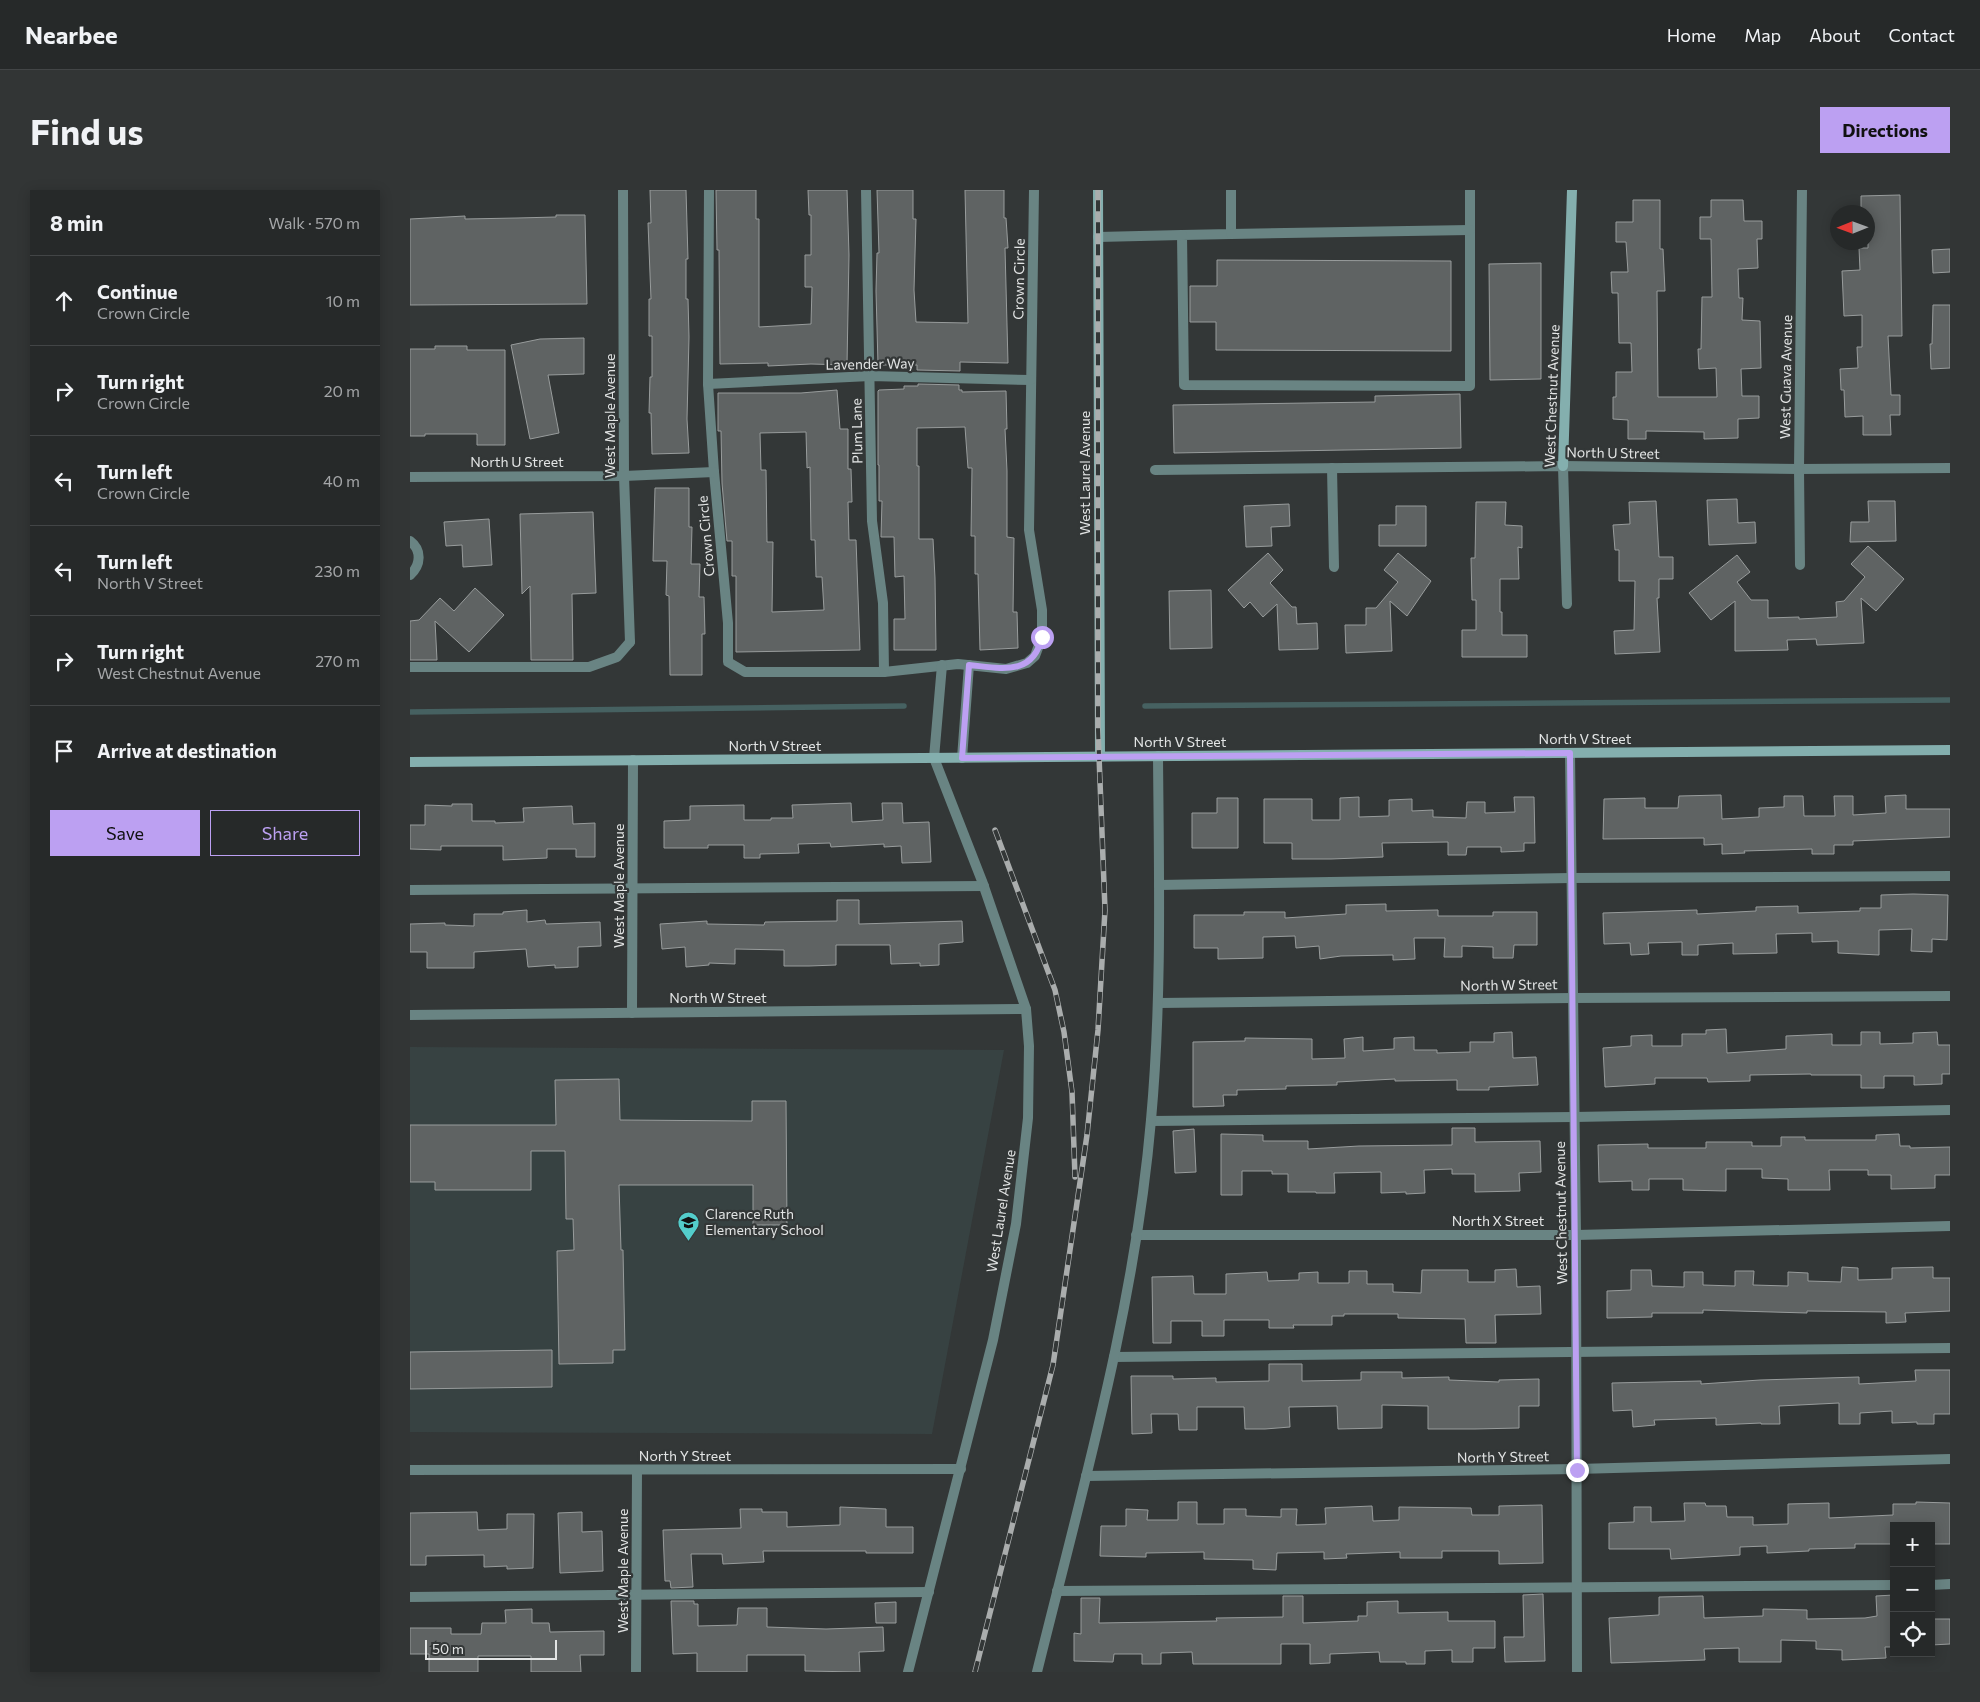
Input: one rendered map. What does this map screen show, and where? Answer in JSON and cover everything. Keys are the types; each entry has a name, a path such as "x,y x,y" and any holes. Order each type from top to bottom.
{"street":[{"name":"West Maple Avenue","path":"410,667 589,667 617,657 630,642 624,476 623,190"},
{"name":"Crown Circle","path":"709,190 708,384 728,623 728,662 745,672 884,672 958,664 1006,669 1027,663 1035,656 1042,637 1042,610 1029,530 1034,190"},
{"name":"Plum Lane","path":"866,190 872,520 883,603 884,672"},
{"name":"West Laurel Avenue","path":"1098,190 1100,757"},
{"path":"1230,190 1231,234"},
{"path":"1182,235 1184,385 1470,386 1470,190"},
{"name":"West Chestnut Avenue","path":"1567,604 1563,466 1572,190"},
{"name":"West Guava Avenue","path":"1800,565 1799,470 1802,190"},
{"path":"1098,236 1470,230"},
{"name":"Lavender Way","path":"708,384 870,376 1031,380"},
{"name":"North U Street","path":"1155,470 1563,466 1799,470 1950,468"},
{"path":"1332,468 1334,567"},
{"name":"North U Street","path":"410,477 624,476 714,472"},
{"path":"410,541 415,545 419,558 415,570 410,575"},
{"path":"962,758 969,665"},
{"path":"934,758 942,666"},
{"name":"North V Street","path":"410,762 1950,750"},
{"name":"West Chestnut Avenue","path":"1570,753 1576,1234 1578,1672"},
{"path":"1037,1672 1114,1356 1136,1235 1151,1121 1158,1004 1158,756"},
{"name":"West Laurel Avenue","path":"908,1672 993,1340 1016,1224 1028,1118 1029,1046 1026,1010 984,886 934,758"},
{"name":"West Maple Avenue","path":"632,1013 633,760"},
{"path":"1158,885 1571,878 1950,876"},
{"path":"410,890 984,886"},
{"name":"North W Street","path":"1158,1004 1573,998 1950,996"},
{"name":"North W Street","path":"410,1015 1026,1010"},
{"path":"1151,1121 1574,1117 1950,1110"},
{"name":"North X Street","path":"1136,1235 1576,1234 1950,1226"},
{"path":"1114,1356 1576,1350 1950,1348"},
{"name":"North Y Street","path":"1086,1476 1577,1470 1950,1460"},
{"name":"North Y Street","path":"410,1470 961,1468"},
{"name":"West Maple Avenue","path":"636,1672 637,1470"},
{"path":"1935,1584 1950,1584"},
{"path":"1057,1591 1890,1585"},
{"path":"410,1597 929,1592"}],"shaded area":[{"name":"Clarence Ruth Elementary School","path":"410,1047 1004,1050 932,1434 410,1432"}],"building":[{"path":"650,190 686,190 688,259 686,259 686,299 688,299 689,337 687,419 689,453 652,454 651,413 649,413 650,377 652,377 652,336 649,336 649,299 651,299 648,223 651,223"},
{"path":"716,190 756,190 756,219 759,219 759,327 811,324 812,287 805,287 805,255 811,255 811,215 809,215 808,190 847,190 849,255 847,365 768,366 768,363 720,364 719,250 717,250"},
{"path":"877,190 913,190 913,219 916,219 914,290 916,322 968,323 965,190 1004,190 1004,218 1006,218 1008,248 1005,248 1008,363 960,362 960,371 917,370 917,365 878,365 876,291 877,253 879,253"},
{"path":"1900,195 1902,336 1888,336 1891,395 1900,395 1900,415 1890,415 1891,435 1863,435 1863,416 1845,417 1844,390 1841,390 1840,369 1858,368 1857,347 1862,347 1862,315 1844,316 1842,271 1860,270 1859,250 1875,250 1875,205 1861,205 1861,196"},
{"path":"1633,200 1660,200 1660,249 1663,249 1665,291 1657,291 1658,397 1717,397 1716,368 1699,369 1698,349 1701,349 1702,297 1712,297 1711,239 1700,239 1700,217 1711,217 1711,200 1743,200 1744,221 1762,221 1762,239 1757,239 1758,268 1738,269 1739,298 1743,298 1742,320 1760,321 1761,368 1741,369 1742,396 1759,396 1759,418 1738,419 1738,438 1704,439 1704,432 1646,431 1646,439 1628,439 1628,420 1613,419 1613,397 1616,397 1616,372 1632,372 1631,343 1619,343 1618,293 1612,293 1611,272 1628,272 1626,242 1616,242 1616,222 1633,222"},
{"path":"556,215 585,215 587,304 410,305 410,219 465,216 465,219 556,217"},
{"path":"1950,249 1950,272 1933,273 1932,250"},
{"path":"1217,260 1451,261 1451,351 1216,350 1216,322 1190,322 1190,286 1217,286"},
{"path":"1541,263 1541,379 1490,380 1489,264"},
{"path":"1933,305 1950,305 1950,368 1931,369 1930,344 1932,344"},
{"path":"584,338 584,374 548,375 559,433 530,439 511,345 540,339"},
{"path":"435,346 467,346 467,350 505,350 505,445 477,445 477,434 425,434 425,436 410,436 410,349 435,349"},
{"path":"918,384 959,385 959,390 962,390 962,392 1006,391 1007,537 1014,538 1013,612 1017,612 1018,648 980,650 978,574 975,574 975,536 971,536 972,468 968,468 965,427 917,428 919,539 933,539 936,650 894,650 894,619 905,619 904,576 895,577 894,537 881,537 882,501 879,501 878,391 904,389 904,386 918,386"},
{"path":"837,390 840,429 848,429 848,469 851,469 852,502 848,502 849,540 856,540 860,650 736,652 736,576 732,576 732,541 727,541 722,483 721,431 718,431 718,393 801,393","holes":["806,432 807,468 810,467 811,540 815,540 816,577 822,577 824,610 772,612 773,542 767,542 766,470 761,470 760,433"]},
{"path":"1460,394 1461,448 1174,453 1173,405 1375,402 1375,396"},
{"path":"655,488 689,488 689,527 692,527 691,564 700,564 699,597 704,597 705,634 702,634 702,675 670,675 669,596 666,595 667,561 653,561"},
{"path":"1737,499 1738,523 1755,522 1756,543 1709,545 1707,500"},
{"path":"1656,501 1659,557 1673,557 1673,579 1659,579 1659,598 1657,598 1660,652 1615,654 1614,631 1634,630 1635,581 1619,581 1619,550 1615,550 1613,525 1630,524 1629,502"},
{"path":"1868,501 1895,501 1896,541 1850,542 1851,522 1869,522"},
{"path":"1476,502 1506,502 1505,525 1522,526 1522,548 1518,547 1519,579 1500,579 1500,612 1502,612 1502,635 1527,635 1527,657 1462,657 1462,630 1476,630 1476,600 1472,600 1471,558 1475,558"},
{"path":"1289,504 1290,526 1271,527 1272,546 1246,547 1244,506"},
{"path":"1396,506 1426,506 1426,546 1379,546 1379,525 1396,525"},
{"path":"593,512 596,593 572,594 573,660 531,660 530,586 522,594 520,514"},
{"path":"489,519 492,565 463,567 462,545 446,546 444,522"},
{"path":"1868,546 1904,579 1876,611 1861,598 1864,643 1817,645 1816,639 1787,640 1788,650 1735,651 1735,601 1711,620 1689,593 1737,555 1750,572 1737,582 1751,600 1768,600 1768,618 1837,617 1836,602 1844,601 1865,577 1851,564"},
{"path":"1268,553 1283,570 1270,583 1292,607 1296,607 1297,624 1317,623 1318,649 1279,650 1277,604 1263,617 1250,602 1244,608 1228,590"},
{"path":"1398,553 1431,581 1407,616 1390,601 1392,651 1346,653 1345,625 1366,625 1366,608 1376,608 1398,582 1384,570"},
{"path":"475,588 504,615 469,652 435,621 437,660 410,660 410,621 419,620 440,598 454,611"},
{"path":"1211,590 1212,648 1170,649 1169,591"},
{"path":"1721,795 1722,819 1759,817 1759,808 1784,807 1784,796 1803,796 1804,816 1835,816 1834,796 1853,796 1853,815 1886,813 1885,796 1906,795 1906,809 1950,809 1950,837 1853,841 1853,845 1834,845 1834,854 1812,854 1812,849 1744,851 1745,853 1722,854 1722,844 1704,845 1704,838 1603,839 1604,799 1645,798 1645,808 1678,808 1679,796"},
{"path":"1359,797 1359,817 1389,816 1389,800 1412,799 1412,811 1433,810 1433,817 1466,818 1467,802 1485,802 1485,813 1515,812 1514,797 1534,797 1535,843 1524,843 1524,851 1501,852 1501,847 1467,847 1466,855 1448,855 1448,842 1382,843 1383,857 1292,859 1292,843 1264,843 1264,799 1312,799 1312,820 1340,820 1340,798"},
{"path":"1217,798 1238,798 1238,848 1192,848 1192,813 1217,813"},
{"path":"851,803 852,822 883,820 882,803 902,803 903,823 929,822 931,862 902,863 901,846 884,847 884,844 831,847 830,843 798,844 799,853 760,854 760,858 744,858 744,845 708,845 708,848 664,848 664,821 690,820 690,806 744,805 744,820 771,820 771,818 793,818 792,805"},
{"path":"452,804 472,804 472,821 495,821 495,823 524,822 523,808 572,806 573,824 595,823 595,857 576,857 576,849 547,849 547,858 503,860 503,846 441,846 441,850 410,849 410,825 425,825 425,805 452,806"},
{"path":"1881,895 1948,895 1947,940 1932,939 1932,952 1911,951 1912,929 1879,930 1879,955 1838,953 1838,941 1812,942 1812,933 1776,934 1777,953 1733,954 1733,943 1698,945 1698,955 1682,955 1682,942 1648,943 1649,954 1631,955 1630,943 1604,944 1603,913 1697,910 1697,914 1756,911 1756,907 1798,906 1798,913 1860,911 1860,908 1881,908"},
{"path":"837,900 859,900 859,924 962,921 963,942 939,944 939,965 920,966 920,963 891,964 890,945 836,945 836,965 809,966 784,966 784,950 735,949 735,964 709,963 709,965 686,967 685,947 662,949 660,924 707,921 707,924 764,925 765,922 837,921"},
{"path":"1386,904 1386,911 1438,910 1438,916 1493,916 1493,912 1537,912 1537,945 1514,945 1513,958 1493,958 1493,947 1462,946 1462,957 1444,957 1445,938 1414,938 1415,959 1393,960 1393,955 1341,956 1320,959 1319,946 1296,948 1295,936 1263,937 1263,958 1218,959 1218,948 1194,948 1194,915 1244,915 1244,912 1285,912 1285,918 1346,914 1346,905"},
{"path":"527,910 527,922 545,920 546,924 600,922 601,946 578,947 578,967 555,968 555,965 528,967 526,949 474,952 474,968 427,968 427,952 410,952 410,924 445,923 445,925 474,926 474,914 503,914 503,912"},
{"path":"1726,1029 1727,1053 1786,1049 1786,1036 1832,1034 1832,1045 1861,1045 1861,1032 1880,1032 1880,1044 1913,1043 1913,1033 1937,1032 1938,1045 1950,1045 1950,1074 1942,1074 1942,1084 1914,1085 1914,1076 1884,1076 1884,1088 1861,1088 1861,1075 1811,1074 1750,1075 1750,1081 1708,1082 1707,1078 1655,1078 1655,1084 1605,1087 1603,1048 1631,1046 1631,1036 1652,1035 1652,1046 1682,1046 1682,1034 1706,1034 1706,1030"},
{"path":"1512,1032 1513,1058 1536,1057 1538,1085 1489,1087 1489,1090 1457,1090 1457,1080 1395,1081 1395,1079 1337,1082 1337,1085 1286,1086 1286,1089 1237,1090 1237,1095 1223,1095 1224,1106 1193,1107 1193,1042 1245,1041 1245,1038 1312,1039 1312,1059 1345,1058 1344,1039 1363,1037 1363,1051 1394,1049 1394,1038 1414,1037 1414,1050 1437,1050 1437,1053 1470,1052 1470,1042 1494,1042 1494,1033"},
{"path":"619,1079 620,1120 752,1121 752,1101 786,1101 787,1225 753,1225 753,1185 619,1185 621,1250 623,1250 625,1350 613,1350 613,1363 559,1364 557,1251 574,1250 573,1219 566,1219 565,1151 531,1151 531,1190 435,1190 435,1182 410,1182 410,1125 556,1125 555,1080"},
{"path":"1452,1128 1475,1128 1475,1142 1540,1141 1541,1172 1519,1173 1520,1191 1475,1192 1475,1174 1452,1174 1452,1169 1424,1170 1425,1193 1406,1194 1406,1192 1381,1193 1381,1172 1334,1173 1335,1193 1316,1193 1288,1192 1288,1174 1272,1174 1272,1171 1242,1171 1242,1195 1221,1195 1221,1134 1263,1135 1263,1141 1308,1141 1308,1149 1359,1146 1452,1145"},
{"path":"1194,1129 1196,1172 1175,1173 1173,1131"},
{"path":"1899,1134 1900,1146 1910,1146 1910,1148 1950,1147 1950,1175 1935,1175 1935,1188 1891,1189 1891,1175 1868,1175 1868,1170 1829,1170 1830,1190 1788,1190 1788,1179 1762,1178 1762,1169 1726,1169 1726,1191 1683,1190 1683,1179 1649,1179 1649,1190 1632,1190 1632,1181 1599,1182 1598,1145 1648,1144 1648,1148 1706,1148 1706,1142 1752,1142 1752,1146 1781,1146 1781,1137 1805,1137 1805,1140 1876,1140 1876,1135"},
{"path":"1842,1267 1858,1268 1858,1280 1892,1279 1892,1268 1933,1267 1933,1278 1950,1278 1950,1311 1905,1313 1906,1322 1886,1323 1886,1312 1807,1311 1807,1313 1703,1310 1703,1313 1652,1313 1652,1317 1607,1318 1607,1291 1631,1290 1631,1270 1651,1270 1652,1286 1684,1287 1684,1272 1703,1272 1703,1285 1735,1286 1735,1271 1754,1271 1753,1285 1788,1286 1788,1272 1808,1273 1808,1281 1841,1282"},
{"path":"1516,1269 1517,1287 1540,1286 1541,1314 1495,1315 1496,1343 1466,1343 1465,1319 1398,1318 1398,1314 1344,1314 1344,1316 1332,1316 1332,1325 1293,1325 1294,1328 1269,1328 1269,1320 1224,1320 1224,1336 1202,1336 1202,1321 1171,1321 1171,1343 1153,1343 1152,1277 1193,1276 1194,1294 1226,1294 1226,1274 1267,1272 1268,1281 1299,1280 1299,1273 1318,1272 1318,1283 1349,1283 1349,1271 1367,1271 1367,1284 1393,1284 1393,1292 1421,1293 1422,1270 1468,1270 1468,1282 1495,1282 1495,1270"},
{"path":"552,1350 552,1387 410,1389 410,1352"},
{"path":"1269,1364 1302,1364 1302,1381 1361,1380 1361,1372 1402,1372 1402,1378 1449,1377 1449,1380 1499,1382 1499,1380 1539,1379 1539,1406 1519,1406 1519,1428 1475,1429 1428,1429 1428,1406 1382,1405 1382,1428 1338,1429 1337,1406 1289,1407 1290,1427 1265,1429 1245,1429 1244,1407 1197,1407 1197,1430 1179,1430 1178,1414 1151,1414 1152,1433 1132,1434 1131,1376 1173,1376 1173,1379 1216,1378 1216,1382 1269,1381"},
{"path":"1915,1370 1950,1370 1950,1414 1934,1414 1934,1424 1917,1424 1917,1422 1892,1423 1892,1411 1860,1413 1860,1424 1839,1424 1839,1403 1779,1406 1780,1424 1716,1425 1716,1418 1654,1420 1655,1425 1633,1427 1632,1410 1613,1411 1612,1383 1701,1381 1701,1384 1859,1377 1859,1384 1916,1381"},
{"path":"1178,1502 1197,1502 1197,1524 1224,1524 1224,1509 1246,1509 1246,1516 1281,1517 1281,1509 1297,1509 1296,1525 1326,1524 1325,1508 1372,1506 1373,1521 1399,1520 1399,1507 1471,1508 1472,1515 1499,1515 1499,1506 1542,1505 1543,1563 1499,1564 1499,1551 1442,1551 1442,1558 1400,1558 1400,1552 1346,1554 1347,1558 1324,1559 1324,1552 1277,1553 1276,1570 1253,1569 1253,1560 1204,1559 1204,1552 1146,1553 1146,1557 1100,1556 1101,1526 1126,1526 1126,1509 1148,1510 1147,1520 1178,1520"},
{"path":"1916,1502 1950,1503 1950,1544 1935,1544 1935,1522 1890,1522 1890,1544 1855,1544 1855,1548 1809,1549 1809,1551 1767,1553 1767,1546 1740,1547 1740,1555 1671,1559 1670,1549 1609,1549 1609,1523 1634,1522 1634,1507 1651,1507 1651,1522 1685,1521 1684,1503 1726,1506 1727,1517 1753,1517 1753,1525 1788,1524 1788,1504 1829,1503 1829,1518 1893,1515 1893,1504 1916,1504"},
{"path":"840,1507 886,1509 886,1527 913,1527 913,1553 763,1551 764,1562 723,1564 722,1554 691,1554 693,1587 671,1588 670,1581 665,1581 663,1530 741,1528 740,1509 762,1509 762,1512 787,1512 787,1527 840,1525"},
{"path":"477,1512 478,1530 507,1529 507,1514 534,1514 533,1568 507,1569 507,1566 484,1567 484,1555 426,1556 426,1565 410,1565 410,1513"},
{"path":"582,1512 582,1532 602,1531 603,1571 560,1573 558,1513"},
{"path":"1543,1594 1545,1661 1505,1662 1504,1637 1524,1637 1523,1595"},
{"path":"1890,1595 1890,1647 1885,1647 1886,1658 1842,1660 1842,1650 1816,1649 1816,1641 1781,1640 1781,1662 1739,1662 1739,1648 1704,1649 1705,1660 1611,1663 1609,1618 1659,1615 1659,1597 1703,1596 1704,1618 1763,1616 1763,1609 1807,1610 1807,1619 1877,1616 1876,1596"},
{"path":"1283,1596 1303,1596 1303,1623 1358,1621 1358,1616 1367,1616 1367,1602 1398,1601 1398,1613 1448,1612 1448,1621 1495,1621 1495,1648 1473,1648 1473,1662 1452,1662 1452,1650 1425,1651 1425,1664 1380,1662 1379,1652 1330,1654 1330,1663 1310,1664 1310,1644 1281,1644 1281,1664 1193,1664 1192,1652 1161,1653 1161,1664 1142,1664 1142,1654 1114,1654 1113,1662 1074,1661 1074,1633 1081,1634 1081,1598 1100,1598 1099,1623 1217,1621 1216,1618 1283,1617"},
{"path":"671,1601 694,1601 694,1604 698,1604 698,1626 737,1625 738,1608 767,1608 767,1627 826,1629 883,1627 884,1651 859,1652 860,1672 805,1671 805,1655 747,1655 747,1672 697,1672 697,1653 673,1654"},
{"path":"896,1602 896,1623 876,1623 875,1603"},
{"path":"532,1609 532,1623 549,1623 550,1632 604,1631 604,1655 580,1655 581,1672 531,1672 531,1656 478,1656 478,1672 429,1672 429,1654 410,1654 410,1628 451,1628 451,1634 481,1634 482,1623 506,1623 505,1610"},
{"path":"1935,1619 1950,1619 1950,1644 1935,1645"}],"waterway":[{"path":"1145,706 1950,700"},
{"path":"410,712 904,706"}],"railway":[{"path":"975,1672 1053,1365 1087,1135 1098,1030 1105,910 1098,730 1098,190"},
{"path":"995,830 1055,990 1064,1032 1072,1092 1075,1177"}],"place":[{"name":"Clarence Ruth Elementary School","path":"689,1241"}],"route":[{"path":"1042,637 1035,656 1027,663 1006,669 969,665 962,758 1570,753 1577,1470"}]}
